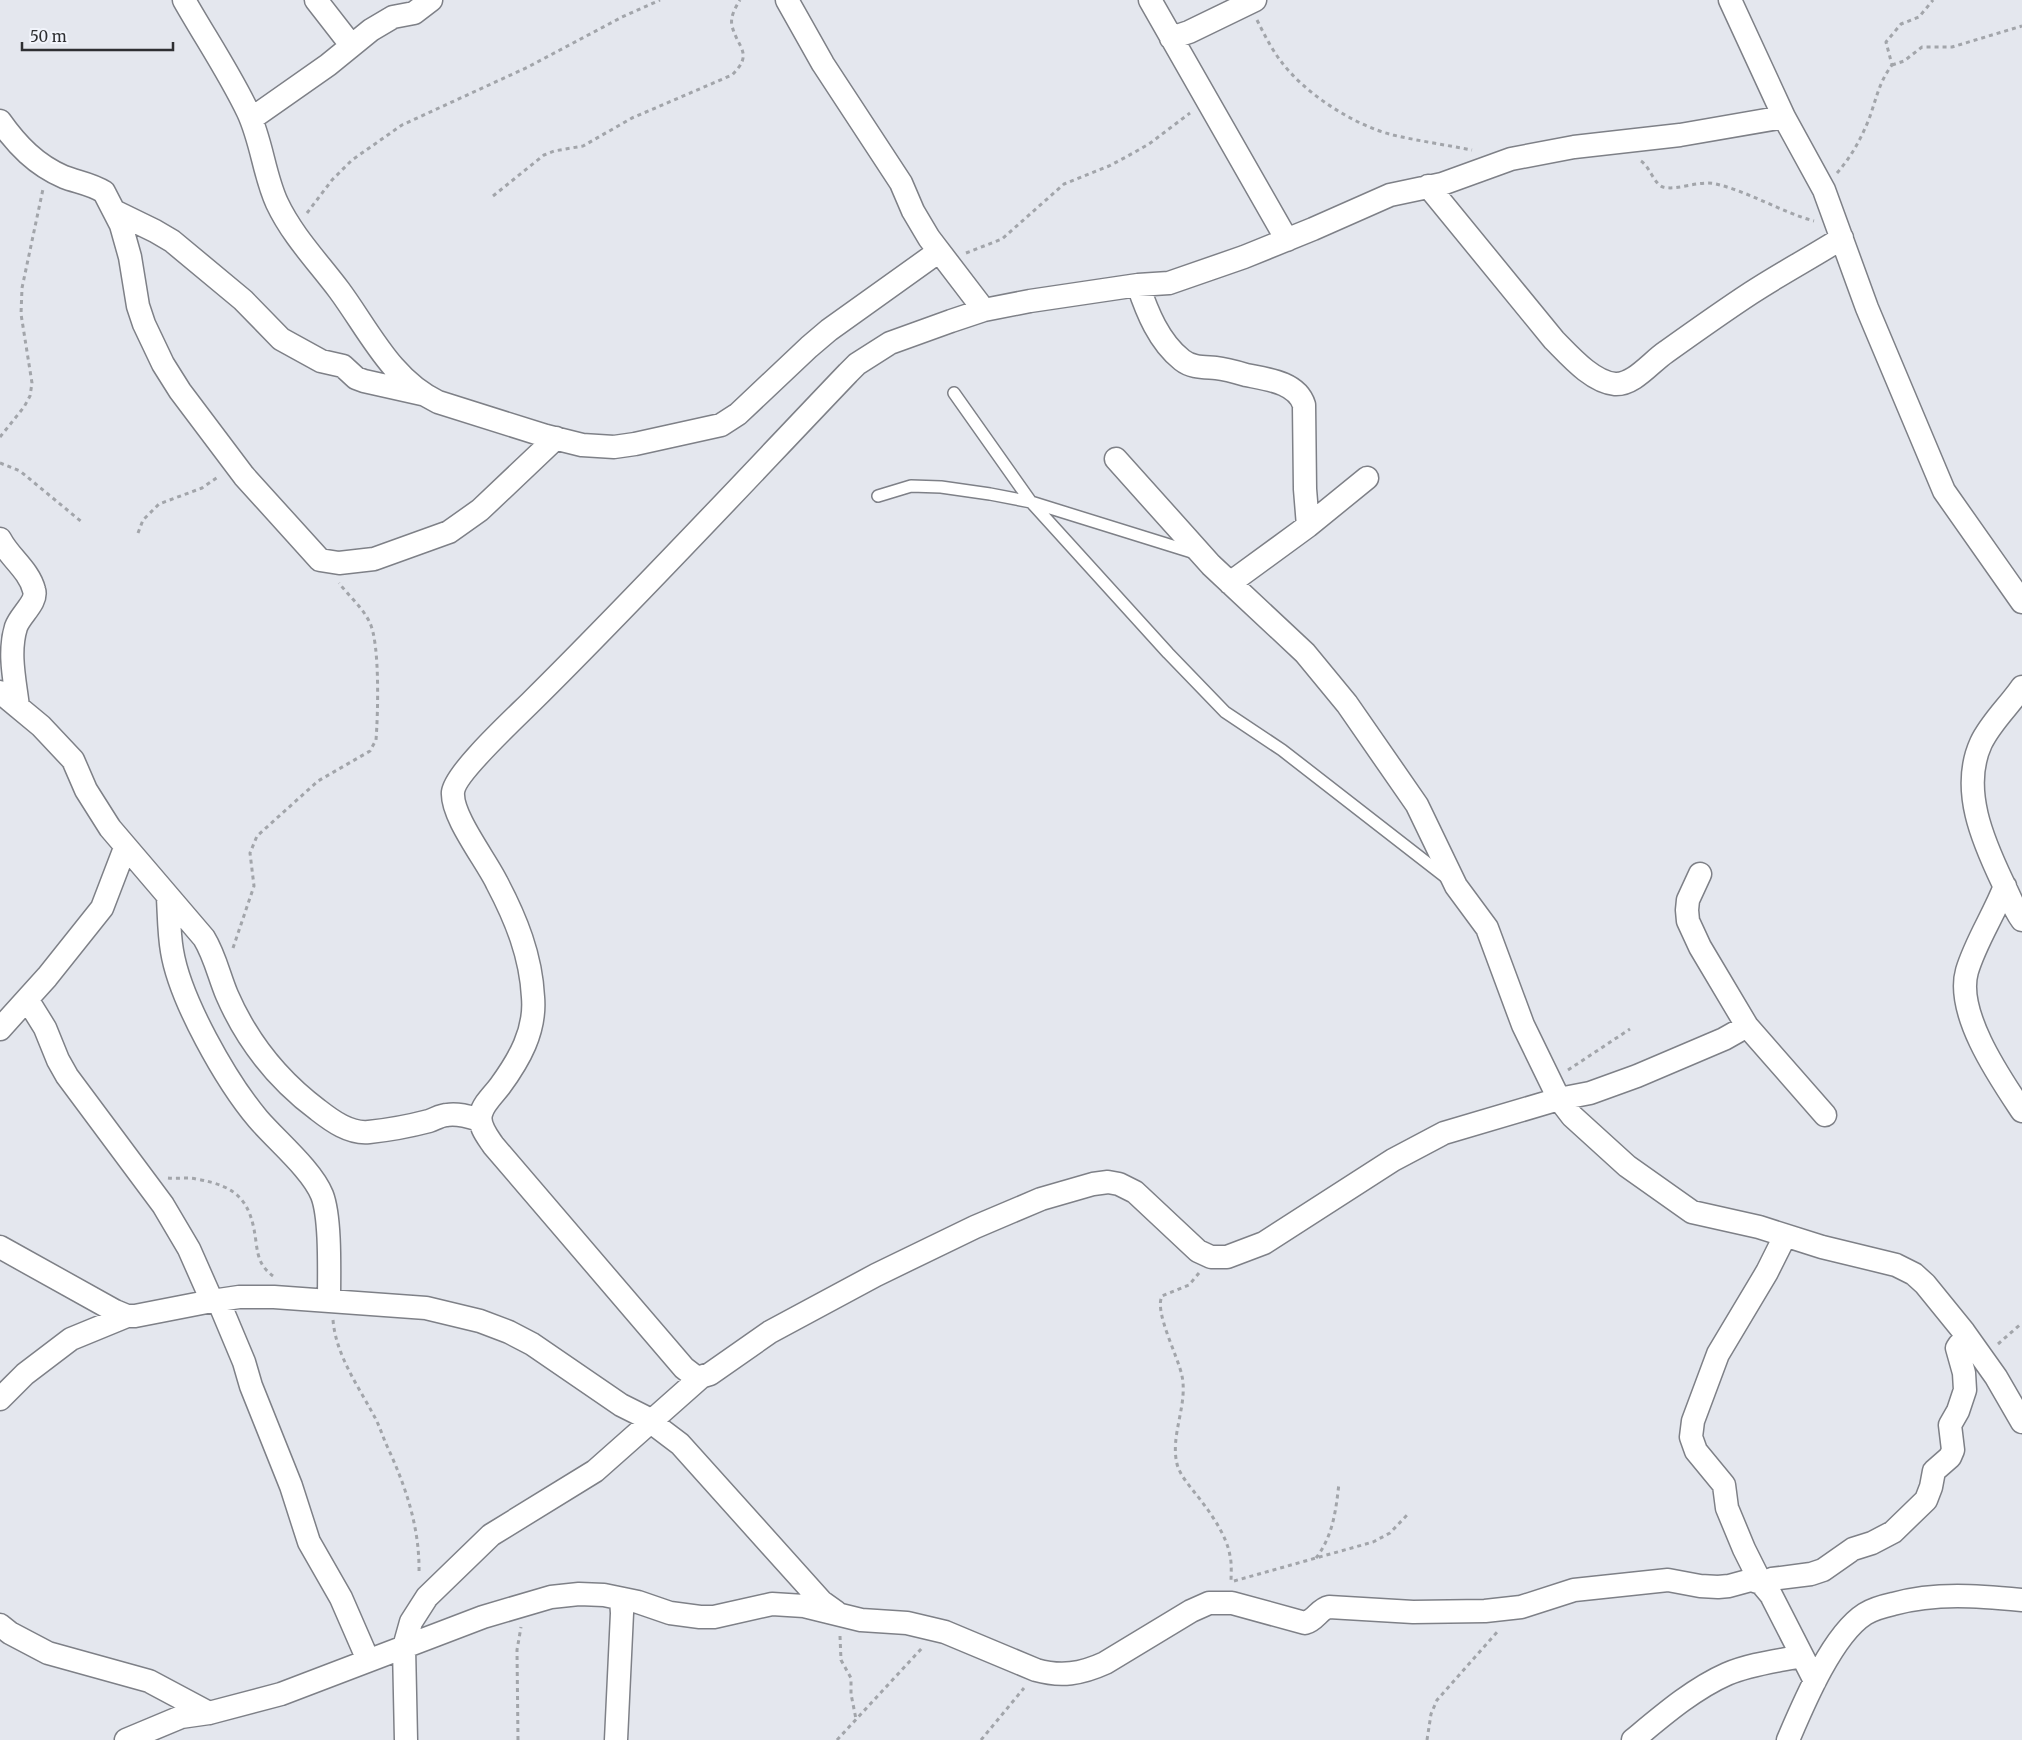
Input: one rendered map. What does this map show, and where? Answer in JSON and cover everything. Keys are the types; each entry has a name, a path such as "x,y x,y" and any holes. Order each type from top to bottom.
{"street":[{"path":"184,0 251,119 259,139 273,193 283,215 338,289 381,352 423,394"},
{"path":"316,0 351,45"},
{"path":"251,119 328,65 371,30 393,17 414,13 431,0"},
{"path":"787,0 823,64 901,183 913,211 941,256 984,310"},
{"path":"1150,0 1287,240"},
{"path":"1730,0 1784,116 1823,188 1867,308 1944,490 2022,602"},
{"path":"1171,38 1189,32 1252,2"},
{"path":"700,1378 696,1378 684,1368 492,1145 480,1120 481,1112 502,1083 526,1043 533,1020 533,997 528,961 518,926 497,882 478,852 456,808 453,796 454,786 484,748 595,639 857,364 890,343 984,310 1030,300 1138,285 1169,283 1287,240 1390,195 1442,184 1511,160 1574,147 1680,134 1784,116"},
{"path":"0,121 28,154 51,170 102,190 116,212 130,258 138,306 152,344 163,364 180,391 234,463 278,515 320,560 344,563 374,559 449,532 480,510 556,438"},
{"path":"1428,186 1554,340 1575,362 1590,373 1614,384 1620,384 1634,378 1658,357 1710,320 1841,233"},
{"path":"116,212 172,241 236,293 281,339 321,360 343,366 356,378 423,394 446,405 582,445 614,447 726,424 829,330 941,256"},
{"path":"1138,285 1147,313 1167,343 1182,360 1194,366 1218,368 1280,382 1302,399 1308,526"},
{"path":"1116,459 1202,555 1305,653 1347,704 1417,805 1456,886 1487,928 1523,1025 1555,1090 1572,1116 1627,1166 1692,1212 1759,1227 1785,1236 1896,1265 1914,1274 1925,1284 1982,1357 2022,1422"},
{"path":"1230,583 1308,526 1367,478"},
{"path":"0,539 4,548 23,569 35,592 34,599 17,623 14,637 13,669 18,707"},
{"path":"2022,687 1988,731 1977,754 1974,774 1975,808 1980,828 1989,854 2022,920"},
{"path":"0,692 41,726 73,760 88,794 125,848 208,945 236,1012 249,1037 278,1076 298,1095 342,1126 358,1132 430,1120 446,1114 480,1120"},
{"path":"0,1029 102,908 125,848"},
{"path":"1700,874 1688,900 1687,910 1688,921 1700,948 1747,1026 1825,1115"},
{"path":"2005,886 1969,965 1966,990 1970,1013 1979,1041 2022,1112"},
{"path":"168,898 172,951 193,1012 238,1092 321,1193 327,1222 330,1301"},
{"path":"27,998 44,1028 62,1068 151,1188 178,1230 215,1300 244,1362 251,1386 291,1486 309,1542 341,1598 368,1660"},
{"path":"406,1740 404,1647 411,1622 427,1597 477,1548 503,1528 595,1471 700,1378 710,1374 770,1332 876,1275 975,1227 1041,1199 1093,1184 1112,1182 1135,1192 1198,1251 1211,1257 1227,1258 1252,1250 1393,1160 1444,1133 1555,1090 1590,1093 1637,1076 1724,1039 1747,1026"},
{"path":"1785,1236 1767,1272 1718,1354 1694,1421 1691,1438 1696,1451 1724,1485 1727,1508 1744,1550 1761,1584 1771,1595 1815,1681"},
{"path":"0,1247 127,1316"},
{"path":"0,1399 25,1374 71,1339 127,1316 145,1315 215,1300 239,1297 274,1297 386,1304 426,1308 480,1321 509,1332 532,1344 621,1405 651,1421 691,1455 822,1602 839,1614"},
{"path":"126,1740 181,1717 209,1713 281,1694 483,1617 551,1597 579,1594 604,1595 670,1613 700,1617 714,1617 782,1603 804,1606 861,1620 907,1623 945,1632 1040,1672 1072,1675 1105,1663 1205,1604 1215,1602 1232,1593 1305,1622 1312,1620 1324,1608 1413,1612 1485,1611 1521,1606 1574,1590 1668,1580 1700,1586 1730,1586 1751,1580 1761,1584 1772,1580 1811,1574 1823,1570 1853,1549 1872,1543 1893,1532 1926,1500 1934,1471 1950,1457 1954,1450 1950,1426 1958,1411 1965,1390 1964,1373 1957,1348 1968,1338"},
{"path":"1788,1740 1815,1681 1835,1648 1851,1627 1864,1615 1879,1608 1919,1597 1944,1595 1984,1596 2022,1600"},
{"path":"616,1740 622,1599"},
{"path":"0,1625 10,1633 48,1653 150,1681 209,1713"},
{"path":"1633,1740 1684,1700 1726,1674 1758,1664 1802,1656"}],"lane":[{"path":"954,393 1031,502 1161,646 1225,712 1282,750 1456,886"},
{"path":"878,496 911,486 941,486 990,494 1031,502 1202,555"}],"path":[{"path":"294,232 332,180 352,160 402,125 528,67 622,17 660,0"},
{"path":"493,196 544,155 554,151 583,146 632,118 732,75 743,59 743,48 732,26 733,14 740,0"},
{"path":"1892,66 1886,42 1901,24 1919,17 1933,0"},
{"path":"1252,2 1280,60 1314,94 1366,126 1392,134 1479,151"},
{"path":"1823,188 1844,165 1857,145 1869,119 1881,82 1892,66 1904,61 1922,47 1949,48 2022,26"},
{"path":"941,256 1002,239 1064,184 1109,166 1149,144 1207,102"},
{"path":"1640,161 1647,166 1656,182 1662,187 1674,187 1692,183 1717,184 1841,233"},
{"path":"0,437 24,407 30,396 32,383 21,314 22,288 42,196 51,170"},
{"path":"0,463 20,471 83,523"},
{"path":"138,533 143,520 159,504 202,488 234,463"},
{"path":"223,982 254,886 250,853 257,836 318,781 370,751 376,740 376,654 373,632 364,613 325,562"},
{"path":"1555,1090 1630,1029"},
{"path":"162,1176 171,1179 195,1179 227,1188 242,1199 247,1205 253,1222 259,1259 267,1271 276,1278"},
{"path":"1211,1257 1189,1285 1164,1295 1160,1301 1162,1318 1176,1352 1182,1378 1183,1393 1176,1443 1177,1464 1185,1480 1222,1532 1230,1557 1232,1593 1316,1559 1386,1537 1408,1514"},
{"path":"330,1301 338,1347 396,1462 410,1504 419,1546 417,1582"},
{"path":"1982,1357 2022,1323"},
{"path":"1316,1559 1332,1530 1339,1483"},
{"path":"518,1740 517,1650 526,1604"},
{"path":"1427,1740 1431,1714 1437,1700 1475,1655 1521,1606"},
{"path":"839,1614 841,1660 851,1678 851,1694 856,1719"},
{"path":"837,1740 923,1647 945,1632"},
{"path":"980,1740 1021,1691 1040,1672"}]}
